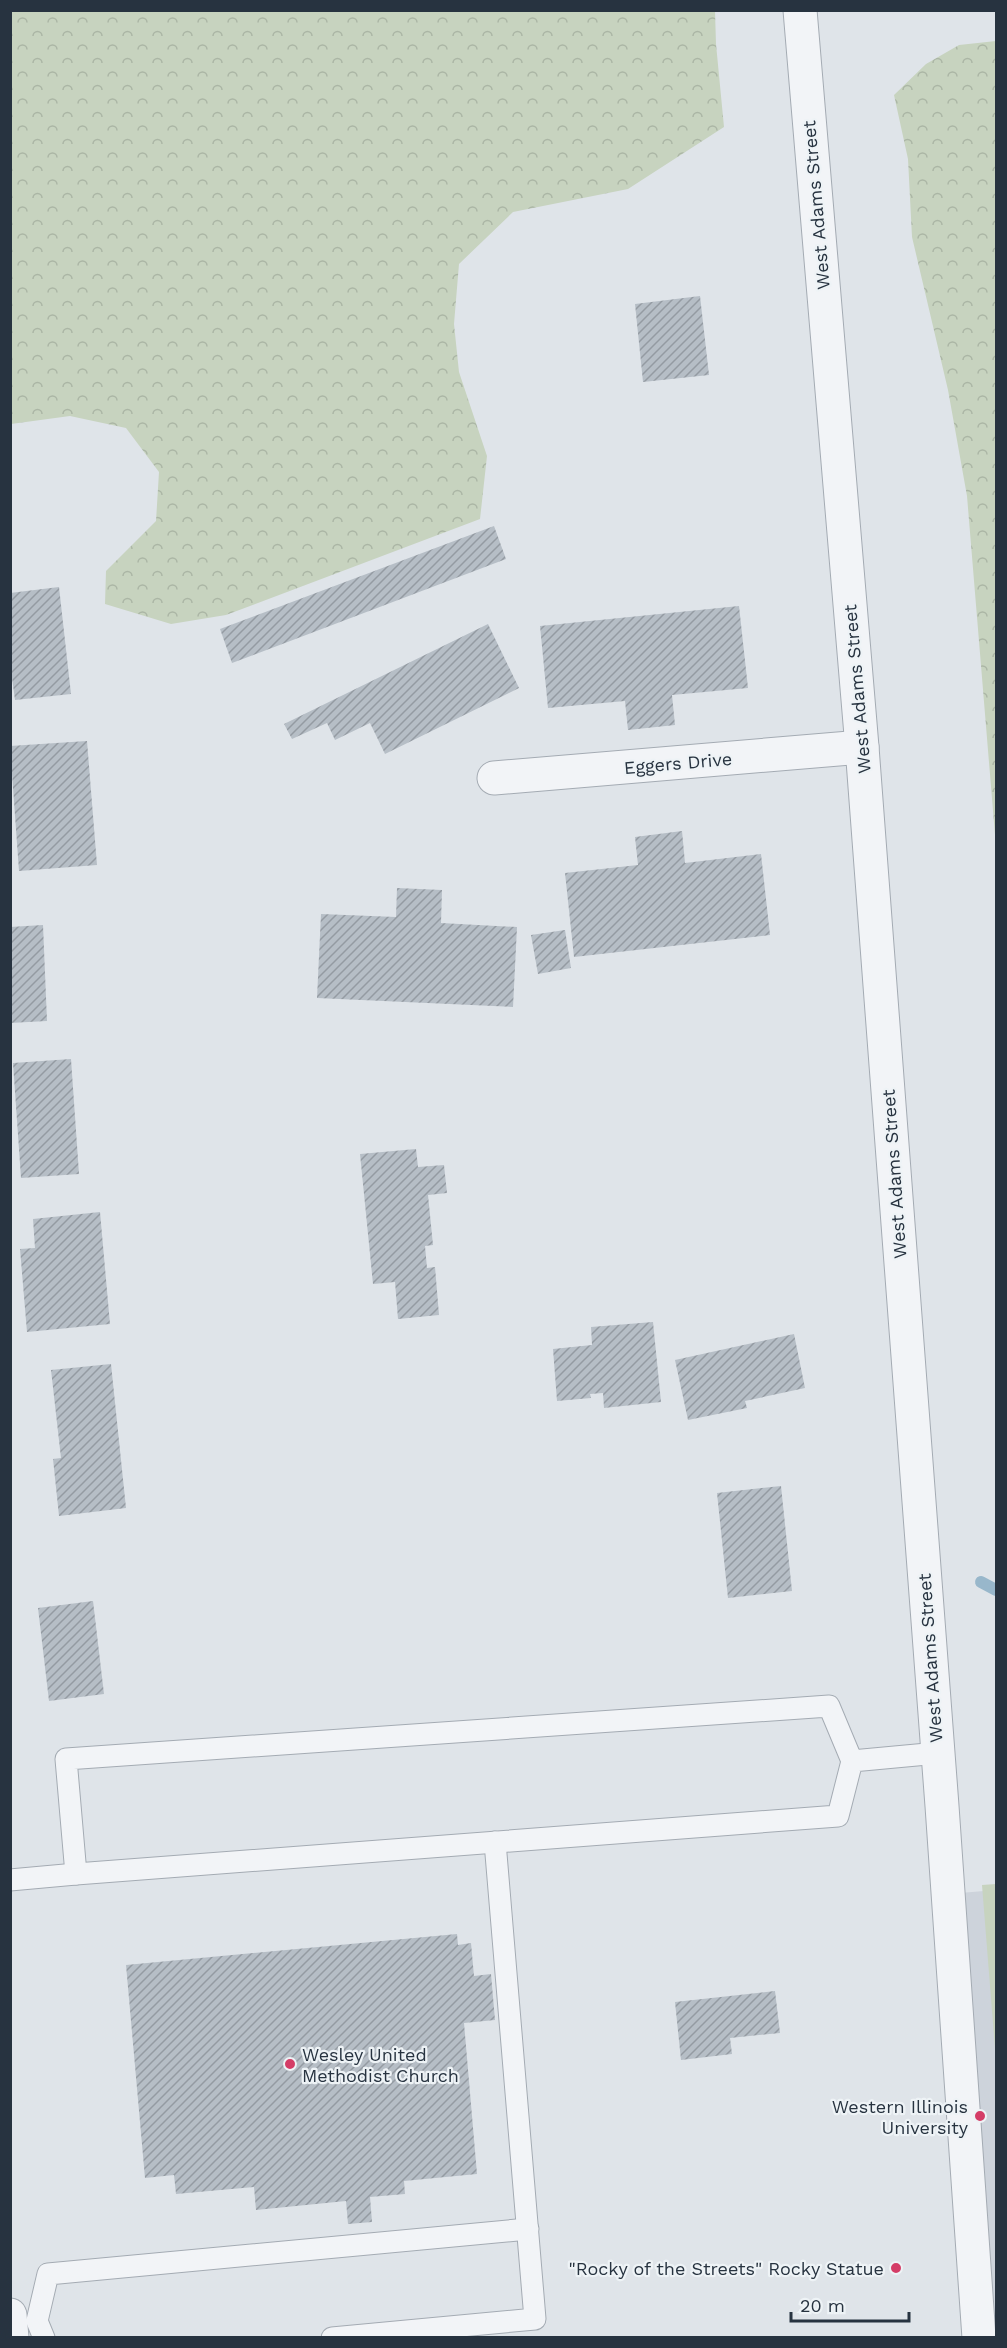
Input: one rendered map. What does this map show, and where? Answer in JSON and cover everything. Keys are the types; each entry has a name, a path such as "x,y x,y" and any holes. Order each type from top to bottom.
{"street":[{"name":"West Adams Street","path":"800,10 862,747 938,1753 979,2337"},
{"name":"Eggers Drive","path":"494,778 862,747"}],"lane":[{"path":"10,1880 838,1816 852,1761 829,1706 66,1759 76,1874"},
{"path":"852,1761 938,1753"},
{"path":"332,2337 535,2319 495,1842"},
{"path":"23,2327 48,2274 528,2229"}],"shaded area":[{"name":"Western Illinois University","path":"996,1890 996,2337 978,2337 948,1894"}],"green space":[{"path":"10,11 715,11 724,127 628,189 513,212 459,264 454,324 459,372 487,456 480,519 226,615 171,624 105,604 106,571 156,521 159,472 126,428 70,416 11,424"},
{"path":"996,41 996,847 967,496 948,390 912,237 908,159 894,95 926,64 959,45"},
{"path":"996,1884 996,2061 982,1885"}],"building":[{"path":"700,296 709,375 643,382 635,304"},
{"path":"494,526 506,559 232,663 220,629"},
{"path":"59,587 71,694 15,700 10,664 10,593"},
{"path":"739,606 748,688 672,695 675,725 628,730 625,701 548,708 540,626"},
{"path":"488,624 519,688 385,754 370,723 335,740 327,723 292,739 284,724"},
{"path":"87,741 97,865 19,871 10,746"},
{"path":"682,831 685,863 761,854 770,935 574,957 565,873 638,865 635,837"},
{"path":"397,888 442,890 441,923 517,927 513,1007 317,998 321,914 396,917"},
{"path":"43,925 47,1021 10,1023 10,927"},
{"path":"565,930 571,968 538,974 531,935"},
{"path":"71,1059 79,1174 21,1178 13,1063"},
{"path":"416,1149 418,1167 444,1165 447,1193 428,1195 433,1245 425,1246 427,1268 435,1267 439,1315 398,1319 395,1282 373,1284 360,1154"},
{"path":"100,1212 110,1324 27,1332 20,1249 35,1248 33,1219"},
{"path":"653,1322 661,1402 604,1408 603,1393 590,1394 591,1398 557,1401 553,1349 592,1345 591,1327"},
{"path":"794,1334 805,1388 745,1401 747,1408 688,1420 675,1360"},
{"path":"111,1364 126,1508 59,1516 53,1459 61,1458 51,1370"},
{"path":"781,1486 792,1591 728,1598 717,1493"},
{"path":"93,1601 104,1694 49,1701 38,1608"},
{"path":"457,1934 458,1945 471,1943 474,1976 491,1974 495,2020 464,2023 477,2174 404,2181 405,2194 370,2197 372,2222 348,2224 346,2201 256,2210 254,2187 176,2194 174,2175 145,2178 126,1965"},
{"path":"775,1991 780,2033 730,2038 732,2054 681,2060 675,2002"}],"waterway":[{"path":"981,1582 996,1590"}],"place":[{"name":"Wesley United Methodist Church","path":"290,2064"},
{"name":"Western Illinois University","path":"980,2116"},
{"name":"\"Rocky of the Streets\" Rocky Statue","path":"896,2268"}]}
